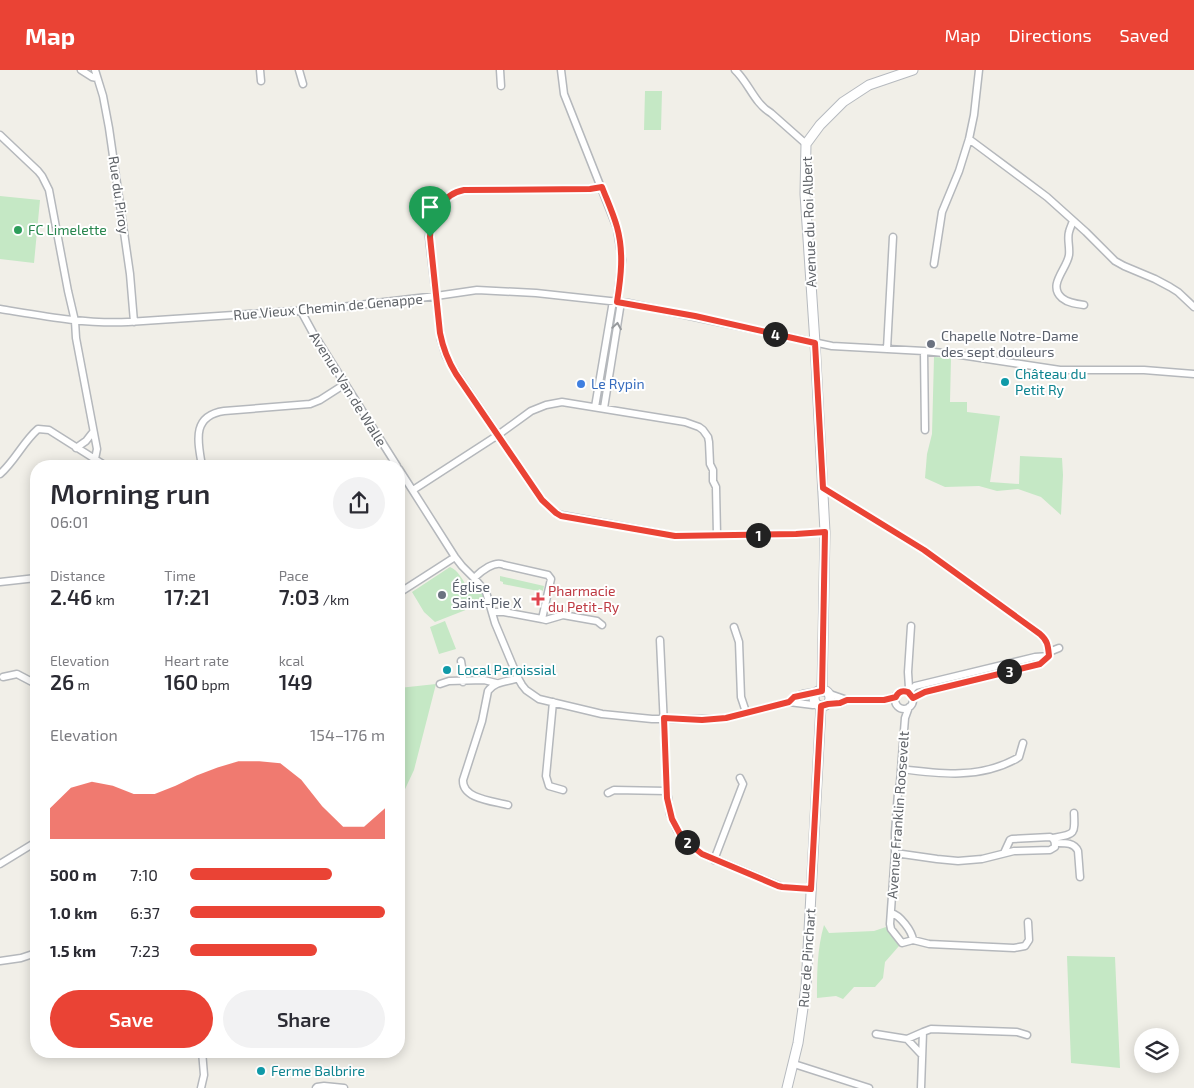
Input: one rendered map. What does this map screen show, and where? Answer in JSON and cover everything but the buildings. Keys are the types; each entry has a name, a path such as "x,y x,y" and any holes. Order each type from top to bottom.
{"main road":[{"name":"Avenue du Roi Albert","path":"815,343 805,194 806,144 820,124 843,102 869,85 914,70"},
{"path":"815,343 825,532 822,692 814,699 822,705 830,698 822,692"},
{"name":"Rue de Pinchart","path":"787,1088 794,1064 806,987 822,705"}],"street":[{"path":"81,70 97,78"},
{"name":"Rue du Piroy","path":"94,70 105,104 109,128 130,274 134,322"},
{"path":"260,70 261,81"},
{"path":"300,70 303,84"},
{"path":"500,70 501,86"},
{"path":"562,70 564,94 615,219 621,247 621,267 612,354 604,408"},
{"path":"735,70 764,109 806,144"},
{"path":"934,264 942,212 959,171 969,139 974,115 979,70"},
{"path":"0,135 38,171 46,182 75,321 76,338 96,449 95,459 49,430 38,429 29,437 11,464 0,474"},
{"path":"969,139 1047,197 1115,260 1178,292 1194,307"},
{"path":"602,187 590,189 464,190 450,195 442,202 430,231 440,333 446,356 456,374 542,500 561,516 675,536 825,532"},
{"path":"1074,221 1069,231 1069,254 1056,287 1057,292 1064,299 1084,305"},
{"path":"887,349 893,237"},
{"name":"Rue Vieux Chemin de Genappe","path":"0,309 75,321 104,323 301,311 477,290 536,293 617,302 695,316 832,346 966,355 1060,370 1144,370 1194,374"},
{"path":"596,407 604,352 617,302"},
{"name":"Avenue Van de Walle","path":"301,311 393,460"},
{"path":"924,351 925,430"},
{"path":"604,352 612,354"},
{"path":"201,460 198,444 199,431 205,420 213,414 224,411 310,404 345,384"},
{"path":"413,490 498,435 531,411 546,405 562,402 604,408 685,422 696,425 703,430 709,442 710,464 716,487 716,536"},
{"path":"76,448 86,441 93,432"},
{"name":"Avenue Van de Walle","path":"405,478 455,557 486,592 497,628 518,678 522,685 539,699 602,714 652,719 726,718 789,702 822,705 840,703 847,700"},
{"path":"823,488 924,550 1033,628 1045,638 1049,654"},
{"path":"405,589 455,557"},
{"path":"474,578 496,563 548,574 551,579 542,619"},
{"path":"0,582 30,579"},
{"path":"492,612 504,612 547,620 563,615 597,621 602,624"},
{"path":"908,693 912,626"},
{"path":"734,627 739,642 741,697 746,712"},
{"path":"660,640 667,791 670,814 674,825 688,843 702,854 714,860 782,887 811,889"},
{"path":"898,703 898,693 925,692 1040,664 1049,654 1059,648"},
{"path":"908,693 915,686 1049,654"},
{"path":"461,660 463,682"},
{"path":"3,677 17,674 30,681"},
{"path":"440,684 449,681 484,680 496,683 518,678"},
{"path":"908,678 915,686"},
{"path":"496,683 488,691 482,721 463,784 470,794 475,797 508,804"},
{"path":"822,692 847,700 884,700 890,703 898,703 905,709 909,708"},
{"name":"Avenue Van de Walle","path":"789,702 794,697 822,692"},
{"name":"Avenue Franklin Roosevelt","path":"891,913 897,915 912,936 912,942 902,943 899,941 890,927 895,853 894,833 905,718 912,703 908,693"},
{"path":"553,702 546,776 550,786 563,790"},
{"name":"Avenue Franklin Roosevelt","path":"898,703 905,718"},
{"path":"901,769 946,774 972,773 992,769 1016,760 1019,757 1023,743"},
{"path":"714,860 744,784 740,778"},
{"path":"608,793 614,790 667,791"},
{"path":"1054,841 1072,833 1074,830 1074,813"},
{"path":"1004,853 1012,839 1050,837 1054,841 1072,844 1077,848 1080,877"},
{"path":"895,853 958,861 982,859 1014,851 1050,850 1055,847 1054,841"},
{"path":"0,864 30,846"},
{"path":"913,940 929,944 1014,948 1025,946 1028,940 1028,922"},
{"path":"0,961 30,955"},
{"path":"907,1040 931,1029 1016,1032 1027,1035"},
{"path":"921,1088 923,1032"},
{"path":"876,1034 907,1040 922,1055"},
{"path":"202,1088 204,1075 203,1058"},
{"path":"794,1064 869,1088"},
{"path":"316,1088 324,1086 344,1088"}],"green space":[{"path":"645,91 662,91 661,130 644,130"},
{"name":"FC Limelette","path":"0,196 40,200 34,263 0,259"},
{"path":"934,357 951,358 950,402 967,402 967,412 1000,416 990,482 1019,484 1020,456 1062,458 1061,515 1041,497 1018,489 997,491 979,486 945,487 925,478 927,454 932,434"},
{"path":"450,567 458,572 466,585 474,586 481,590 484,600 481,604 435,622 424,612 412,592"},
{"path":"500,576 544,586 543,591 503,584 500,581"},
{"path":"445,621 456,649 439,654 430,627"},
{"path":"436,684 414,770 405,789 405,687"},
{"path":"824,925 829,933 874,931 886,927 899,946 885,962 883,978 875,987 854,987 843,999 836,996 817,998 817,971"},
{"path":"1067,956 1115,957 1120,1068 1071,1063"}],"place":[{"name":"FC Limelette","path":"18,230"},
{"name":"Chapelle Notre-Dame des sept douleurs","path":"931,344"},
{"name":"Château du Petit Ry","path":"1005,382"},
{"name":"Le Rypin","path":"581,384"},
{"name":"Église Saint-Pie X","path":"442,595"},
{"name":"Pharmacie du Petit-Ry","path":"538,599"},
{"name":"Local Paroissial","path":"447,670"},
{"name":"Ferme Balbrire","path":"261,1071"}],"route":[{"path":"602,187 615,219 621,247 622,260 617,302 695,316 815,343 823,488 924,550 1047,641 1049,656 1040,664 925,692 913,698 908,692 902,691 896,697 884,700 847,700 821,706 811,889 778,886 702,854 683,838 674,825 667,798 664,718 702,720 726,718 789,702 794,697 822,691 825,532 675,536 566,517 556,513 542,500 456,374 446,356 440,333 430,237 431,226 442,202 459,191 590,189 602,187"}]}
